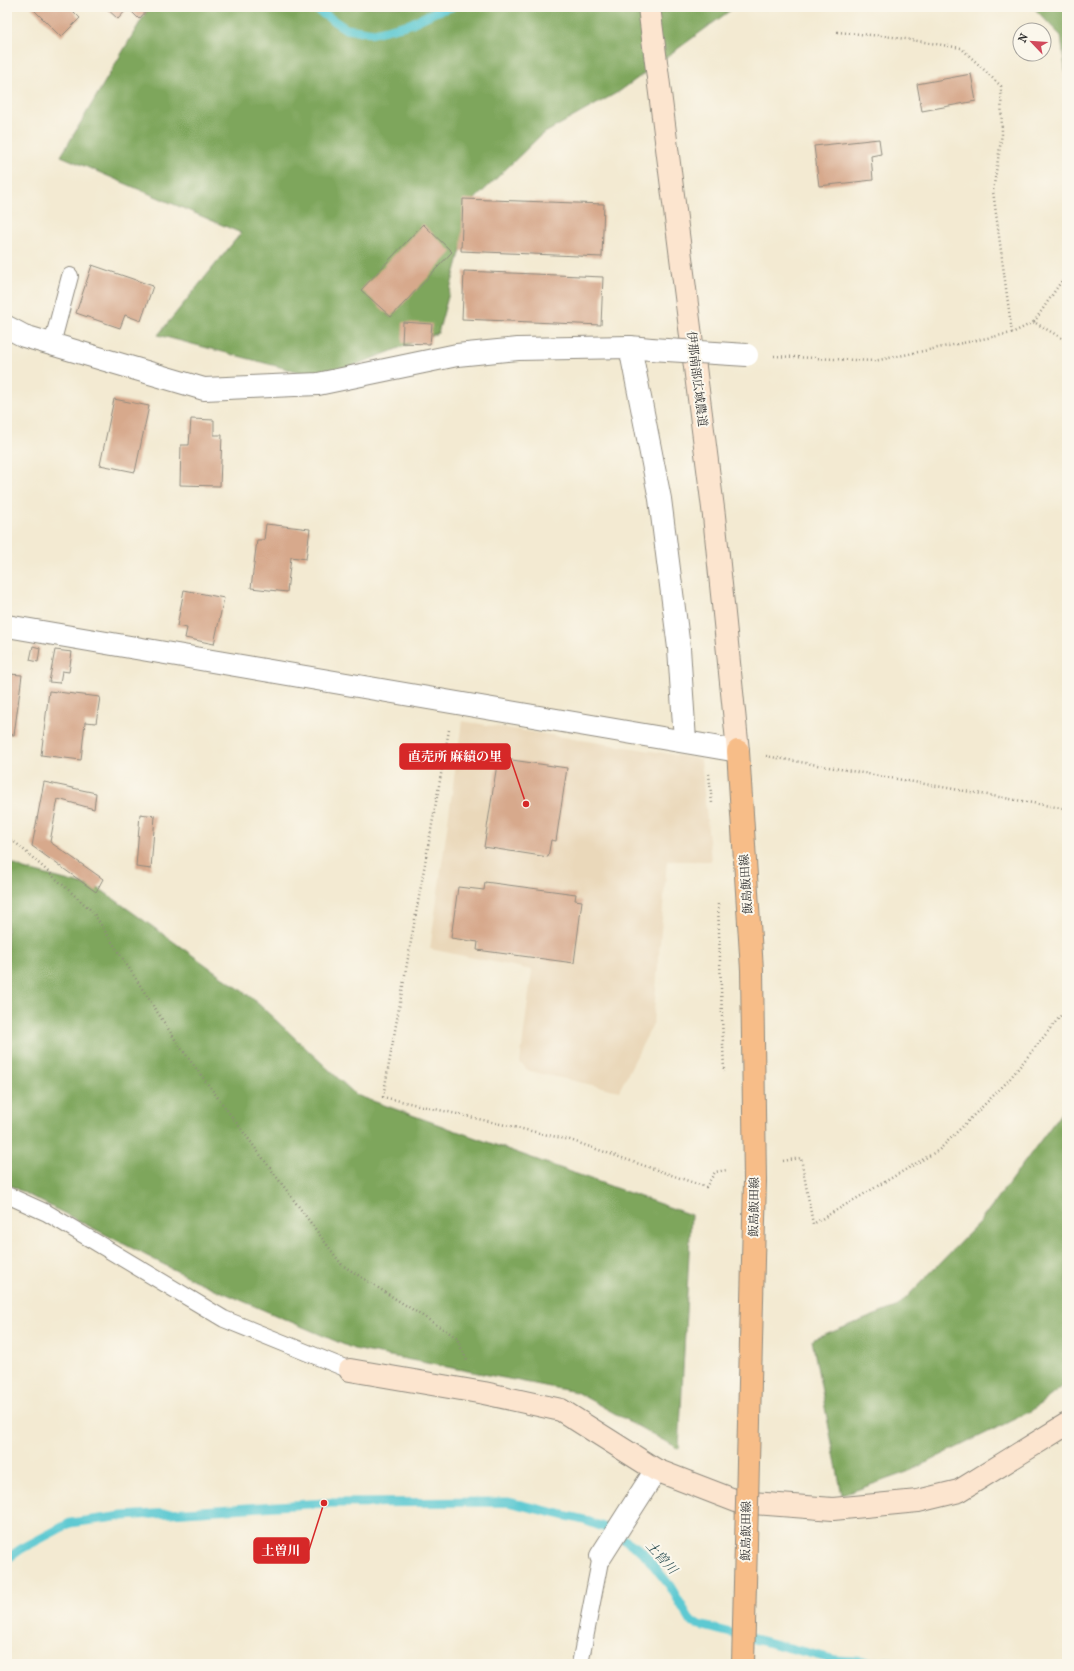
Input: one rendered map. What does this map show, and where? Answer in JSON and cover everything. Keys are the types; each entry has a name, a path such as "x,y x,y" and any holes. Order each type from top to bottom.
{"main road":[{"name":"飯島飯田線","path":"738,751 752,970 755,1180 743,1664"}],"street":[{"name":"伊那南部広域農道","path":"649,7 714,516 738,751"},
{"path":"7,328 24,336 204,389 318,384 457,355 518,348 630,347 747,355"},
{"path":"630,347 660,499 679,648 685,741"},
{"path":"7,626 454,704 685,741 738,751"},
{"path":"350,1370 484,1393 561,1410 656,1470 739,1502 833,1509 918,1501 959,1490 1067,1424"},
{"path":"601,1556 656,1470"}],"lane":[{"path":"52,344 70,276"},
{"path":"7,1195 47,1213 224,1319 350,1370"},
{"path":"580,1664 601,1556"}],"path":[{"path":"837,32 893,37 961,48 1001,86 1002,134 992,191 1012,333"},
{"path":"747,355 874,361 1012,333 1034,322 1067,272"},
{"path":"1034,322 1067,341"},
{"path":"454,704 383,1097 570,1140 706,1187 716,1172 727,1170"},
{"path":"707,745 712,807"},
{"path":"738,751 1067,809"},
{"path":"7,839 16,843 92,911 178,1044 342,1265 456,1337 484,1393"},
{"path":"718,901 724,1075"},
{"path":"783,1161 801,1158 813,1224 940,1150 1008,1081 1067,1008"},
{"path":"727,1162 727,1176"}],"shaded area":[{"path":"462,721 701,759 711,861 667,861 653,1024 619,1091 529,1071 520,1063 532,970 430,949"}],"green space":[{"path":"149,7 735,7 620,91 541,135 475,199 438,333 322,378 158,335 241,233 61,156"},
{"path":"1033,7 1067,7 1067,86 1061,36 1052,27 1052,22 1047,22"},
{"path":"7,861 24,869 100,889 252,998 356,1095 691,1215 679,1449 576,1392 354,1349 194,1280 7,1184"},
{"path":"1067,1105 1067,1383 1031,1411 907,1472 842,1495 812,1340 898,1306 979,1223"}],"building":[{"path":"31,7 69,7 80,18 61,37"},
{"path":"105,7 150,7 139,19 128,8 118,19"},
{"path":"971,74 976,101 922,111 917,84"},
{"path":"879,139 881,154 871,156 873,180 819,186 814,146"},
{"path":"463,199 604,204 602,257 461,251"},
{"path":"423,224 452,252 391,317 361,290"},
{"path":"92,265 153,286 141,321 125,315 120,328 76,313"},
{"path":"464,271 603,277 601,325 462,319"},
{"path":"403,322 432,324 430,344 402,343"},
{"path":"114,399 149,406 135,472 100,465"},
{"path":"191,419 214,420 214,435 222,435 220,486 180,485 181,445 189,445"},
{"path":"266,524 310,529 306,559 291,557 287,592 251,588 257,540 264,540"},
{"path":"184,590 224,598 214,644 185,638 187,628 177,626"},
{"path":"33,646 40,648 38,662 30,660"},
{"path":"55,650 72,652 69,672 62,671 60,683 49,682"},
{"path":"7,652 11,652 9,674 22,675 14,735 7,734"},
{"path":"49,691 100,697 96,723 85,722 81,760 41,755"},
{"path":"498,758 567,768 556,841 551,840 548,857 484,847"},
{"path":"44,782 96,793 94,809 58,799 50,842 103,879 96,892 32,846"},
{"path":"140,814 155,816 151,869 136,867"},
{"path":"485,882 576,894 575,900 582,901 574,963 477,950 478,942 451,938 458,887 484,890"}],"waterway":[{"path":"313,7 346,29 374,33 410,24 435,12 451,7"},
{"name":"土曽川","path":"7,1559 21,1549 70,1523 123,1516 324,1503 508,1502 584,1520 606,1528 642,1551 670,1586 692,1623 836,1660 906,1664"}],"place":[{"name":"直売所 麻績の里","path":"526,804"},
{"name":"土曽川","path":"324,1503"}]}
